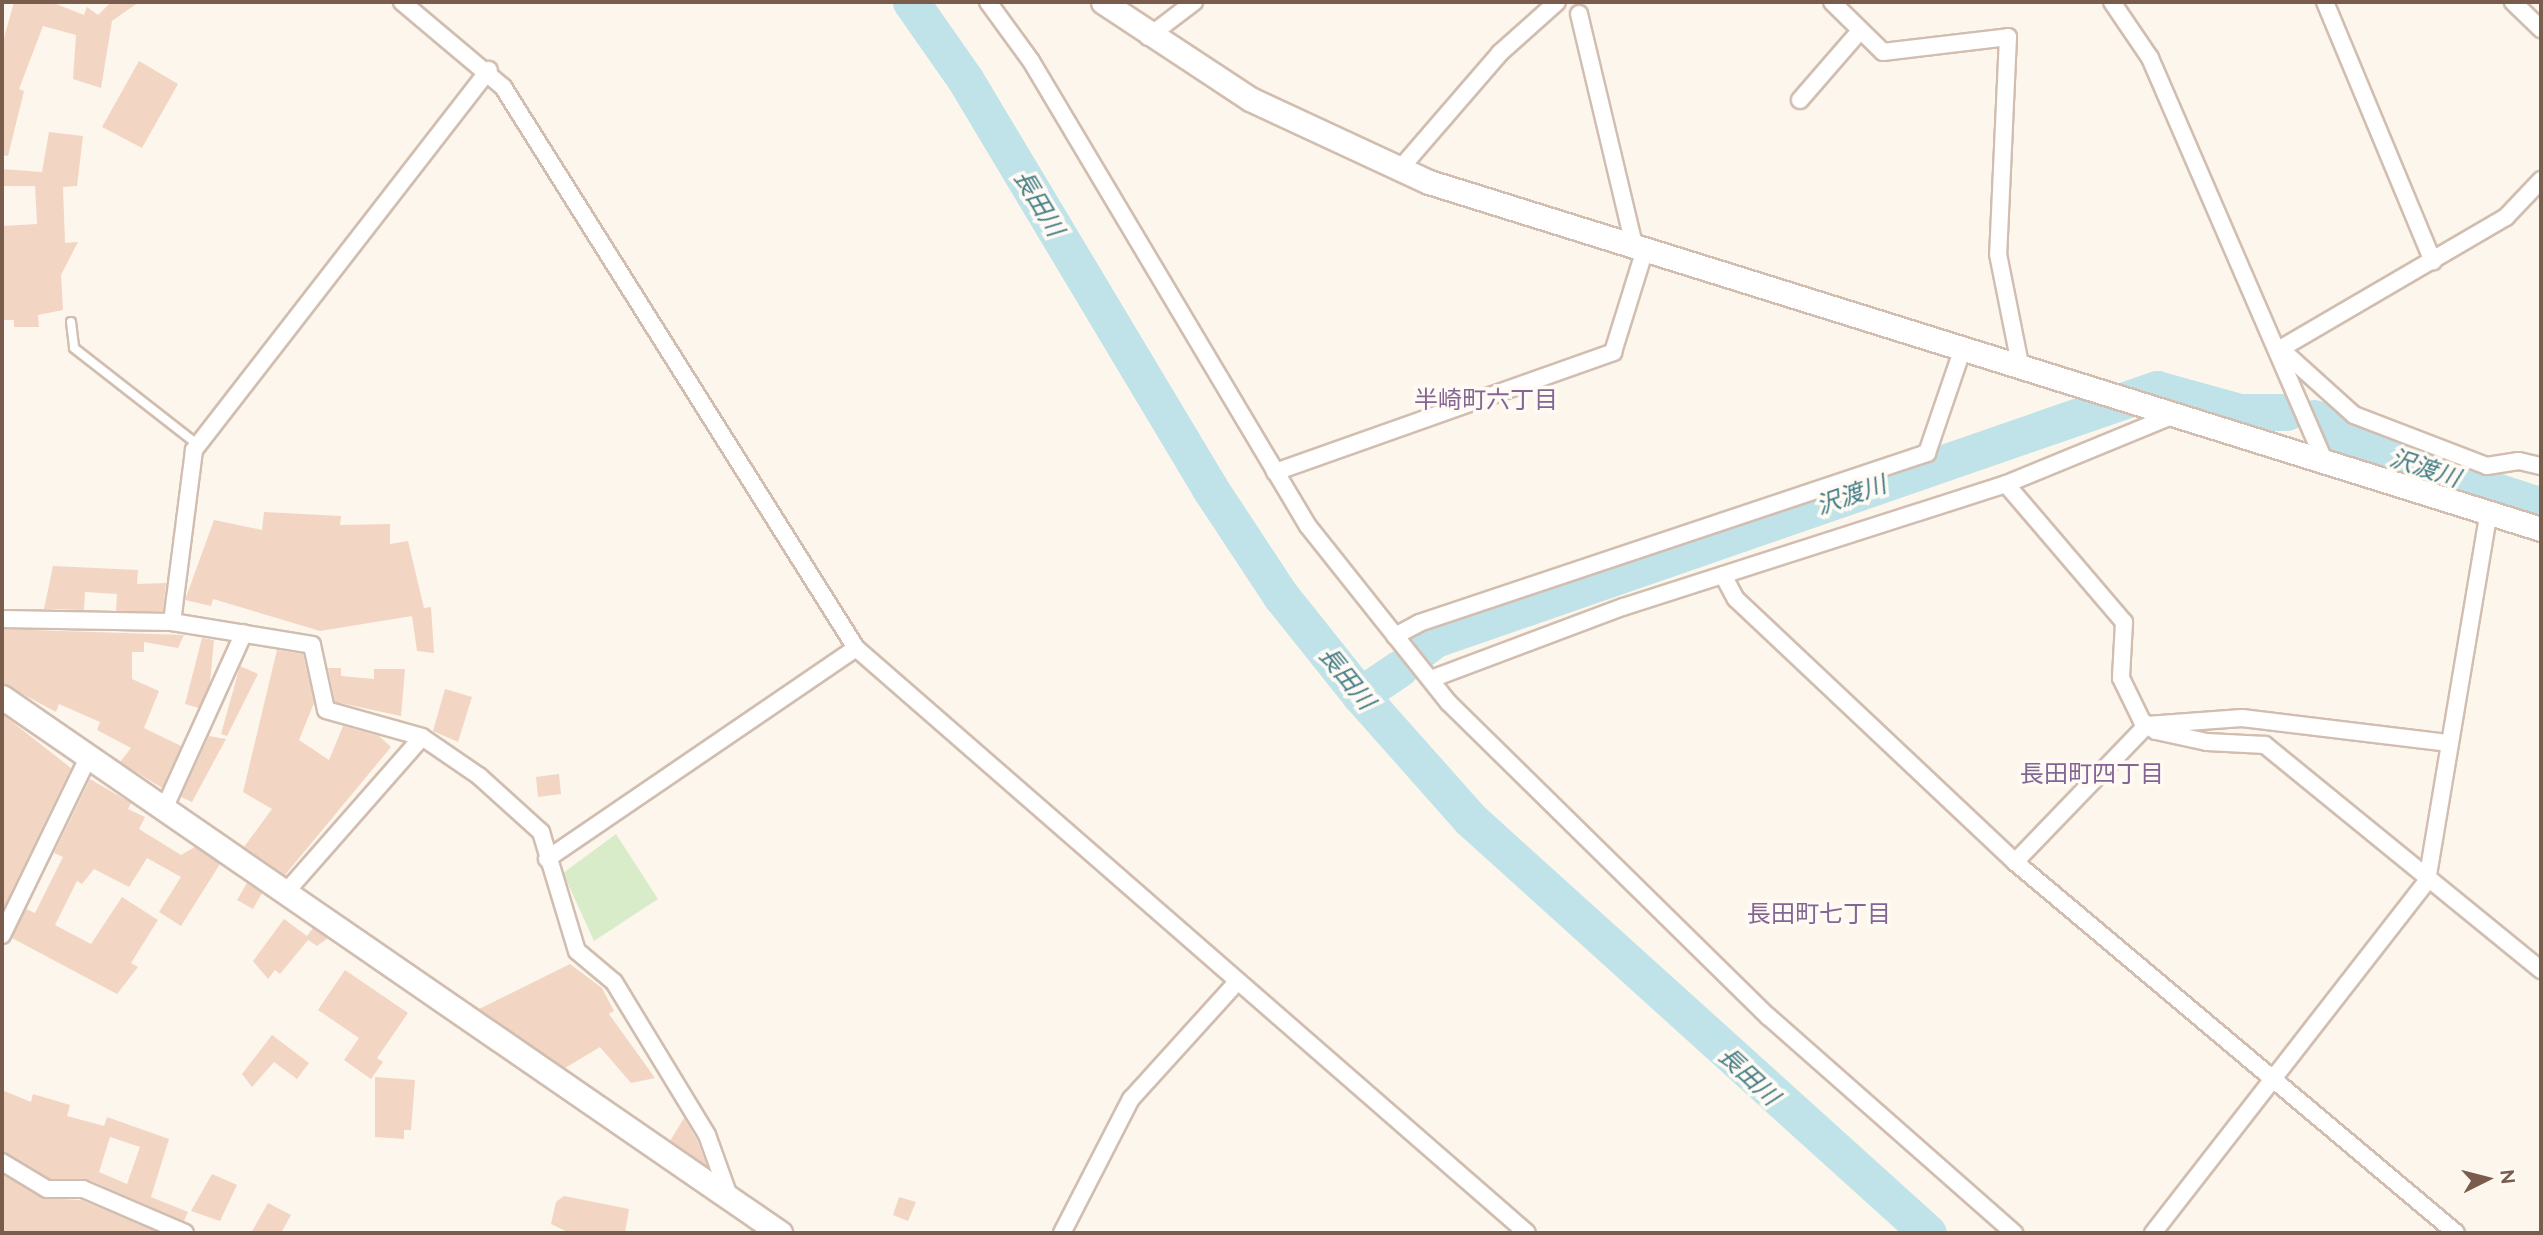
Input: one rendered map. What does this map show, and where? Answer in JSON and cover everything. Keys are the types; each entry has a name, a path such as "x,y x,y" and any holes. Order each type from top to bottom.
{"street":[{"path":"402,2 489,70 856,648 1527,1233"},
{"path":"988,2 1031,61 1308,526 1395,636 1431,679 1637,892 2014,1233"},
{"path":"1103,2 1149,37 1281,117 1399,170 2169,417 2541,529"},
{"path":"1149,37 1194,2"},
{"path":"1399,170 1500,53 1557,2"},
{"path":"1832,2 1858,33 1883,52 2008,37 1998,254 2021,369"},
{"path":"2112,2 2150,58 2280,349 2325,462"},
{"path":"2325,2 2433,261"},
{"path":"2513,2 2541,29"},
{"path":"1275,472 1613,352 1640,247 1579,14"},
{"path":"1801,100 1858,33"},
{"path":"172,622 198,445 489,70"},
{"path":"2280,349 2506,217 2541,180"},
{"path":"2280,349 2354,415 2487,466 2519,461 2541,466"},
{"path":"1395,636 1419,623 1927,453 1962,351"},
{"path":"1431,679 1723,575 2006,484 2169,417"},
{"path":"2006,484 2124,622 2121,678 2147,725 2207,742 2265,745 2427,881 2541,970"},
{"path":"2152,1233 2268,1079 2427,881 2489,512"},
{"path":"1723,575 1736,599 2015,862 2268,1079 2456,1233"},
{"path":"2,619 172,622 312,645 326,710 422,737 479,776 541,832 577,951 614,982 707,1135 731,1201"},
{"path":"164,809 244,633"},
{"path":"547,859 856,648"},
{"path":"2,697 780,1233"},
{"path":"2015,862 2147,725 2242,718 2450,743"},
{"path":"286,892 422,737"},
{"path":"2,934 88,758"},
{"path":"1062,1233 1131,1099 1237,982"},
{"path":"2,1161 47,1189 83,1189 185,1233"}],"lane":[{"path":"71,321 74,348 198,445"}],"green space":[{"path":"616,834 658,899 594,941 563,873"}],"building":[{"path":"14,2 51,2 84,15 87,7 98,15 111,2 139,2 112,21 101,88 73,79 76,35 43,26 19,89 24,91 8,156 2,155 2,45"},
{"path":"139,61 178,84 142,148 102,127"},
{"path":"49,132 83,136 77,186 63,187 65,243 78,242 61,275 63,310 38,315 39,327 14,327 14,320 2,320 2,226 37,224 35,186 2,186 2,169 42,172"},
{"path":"264,512 341,516 340,525 390,524 390,544 408,541 424,608 431,607 434,653 417,651 412,616 320,631 213,599 211,606 185,600 214,520 262,530"},
{"path":"53,566 138,570 137,584 166,583 163,611 116,611 117,594 85,592 84,610 44,609"},
{"path":"2,629 184,635 178,648 144,642 144,652 132,652 132,679 159,691 144,728 181,746 162,788 120,762 131,748 97,730 100,722 59,704 56,712 2,683"},
{"path":"202,638 214,640 210,683 199,708 185,704"},
{"path":"277,650 303,654 314,703 299,740 329,760 343,726 379,736 391,747 285,875 244,847 272,809 243,792"},
{"path":"240,666 258,674 227,736 221,734"},
{"path":"328,668 341,668 341,676 374,679 374,669 405,669 401,716 335,702"},
{"path":"445,689 472,697 458,742 433,731"},
{"path":"2,714 71,768 2,911"},
{"path":"209,736 226,739 192,802 181,797"},
{"path":"559,774 561,794 538,797 536,777"},
{"path":"90,779 131,803 128,809 145,817 139,829 181,855 195,847 220,864 181,926 159,912 181,877 147,858 129,887 94,869 82,884 77,881 55,925 91,944 122,897 158,920 131,963 138,967 117,994 12,938 26,909 35,913 63,857 54,853"},
{"path":"247,883 262,893 253,909 237,900"},
{"path":"284,919 307,936 313,928 328,938 317,946 308,940 280,974 275,970 268,979 253,961"},
{"path":"570,964 602,988 614,1011 609,1014 655,1078 631,1083 600,1047 565,1068 479,1009"},
{"path":"345,970 408,1013 377,1058 383,1062 371,1079 344,1060 359,1038 318,1010"},
{"path":"272,1035 309,1063 297,1079 274,1062 252,1087 242,1074"},
{"path":"375,1077 415,1080 411,1130 404,1130 404,1139 375,1137"},
{"path":"2,1090 31,1102 33,1094 70,1105 67,1116 104,1126 107,1117 169,1139 151,1197 188,1212 184,1221 87,1179 50,1179 2,1152","holes":["110,1137 140,1147 127,1184 99,1172"]},
{"path":"684,1118 697,1140 707,1166 670,1141"},
{"path":"2,1174 42,1198 81,1200 159,1233 2,1233"},
{"path":"212,1174 237,1185 220,1221 191,1211"},
{"path":"564,1196 629,1209 625,1233 570,1233 551,1224 556,1202"},
{"path":"899,1197 916,1202 908,1221 893,1215"},
{"path":"268,1203 291,1215 281,1233 251,1233"}],"waterway":[{"name":"長田川","path":"911,2 965,79 1209,487 1281,596 1360,695 1470,819 1928,1233"},
{"name":"沢渡川","path":"1422,649 1435,639 2157,389 2240,412 2287,412"},
{"name":"沢渡川","path":"2314,418 2373,451 2541,506"},
{"name":"沢渡川","path":"1360,695 1400,668"}],"district":[{"name":"半崎町六丁目","path":"1486,400"},
{"name":"長田町四丁目","path":"2092,774"},
{"name":"長田町七丁目","path":"1819,914"}]}
